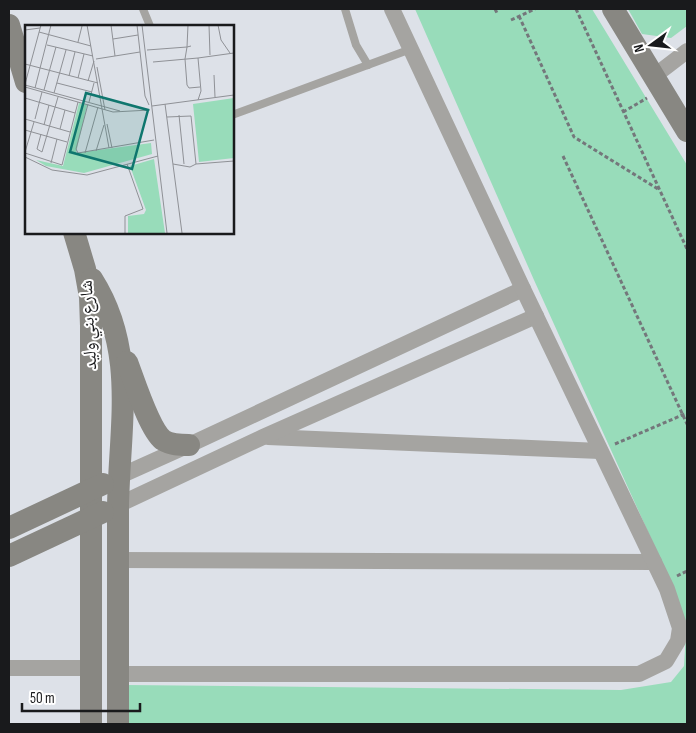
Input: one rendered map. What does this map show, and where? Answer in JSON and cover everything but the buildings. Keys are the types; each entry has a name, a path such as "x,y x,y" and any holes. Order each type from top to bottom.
{"street":[{"path":"118,674 639,674 666,661 678,641 680,628 667,589 523,289 392,9"},
{"path":"613,9 687,131"},
{"path":"9,25 25,79"},
{"path":"657,83 687,51"},
{"path":"9,66 25,92"},
{"path":"75,234 85,269"},
{"name":"شارع بني وليد","path":"85,269 104,299 111,315 119,343 122,379 118,505 118,724"},
{"name":"شارع بني وليد","path":"85,269 90,297 91,326 91,724"},
{"path":"9,528 523,289"},
{"path":"9,556 262,437 536,316"},
{"path":"119,343 154,429 163,440 175,445 189,445"},
{"path":"262,437 600,451"},
{"path":"118,560 654,562"},
{"path":"9,668 90,668"}],"lane":[{"path":"144,9 150,25"},
{"path":"345,9 356,45 368,65"},
{"path":"234,114 411,49"}],"path":[{"path":"495,9 497,13"},
{"path":"511,20 535,9"},
{"path":"576,9 687,249"},
{"path":"519,16 574,137 660,190"},
{"path":"623,112 657,83"},
{"path":"563,156 685,414 687,424"},
{"path":"600,451 685,414"}],"green space":[{"path":"415,9 592,9 687,165 687,724 129,724 127,685 621,690 671,682 684,666 686,633 673,587 534,280"},
{"path":"628,9 687,9 687,26 671,38 642,34"}]}
